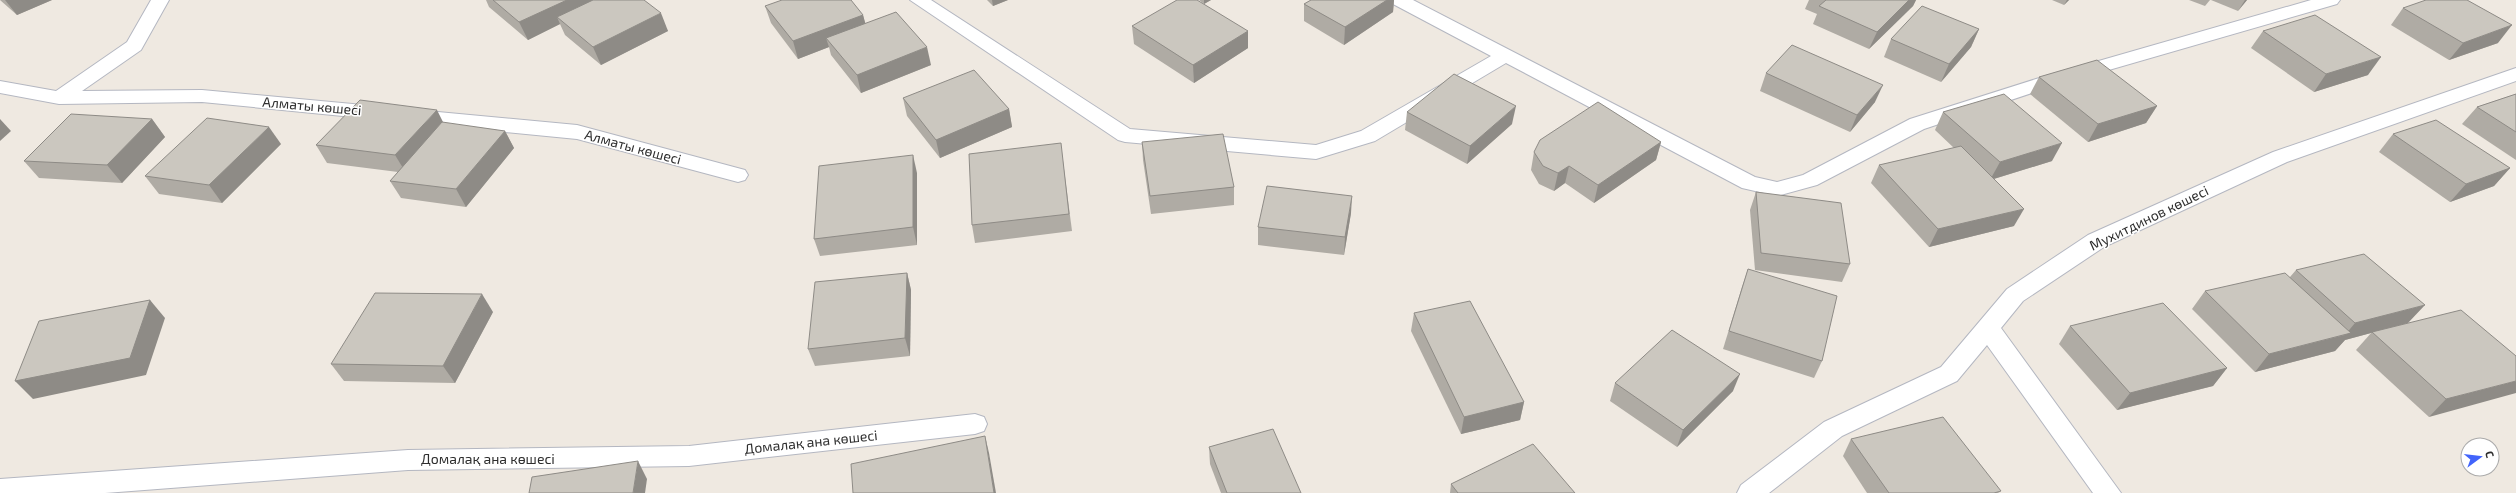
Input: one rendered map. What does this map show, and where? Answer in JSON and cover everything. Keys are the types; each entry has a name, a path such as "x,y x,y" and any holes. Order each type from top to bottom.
{"street":[{"path":"59,98 134,46 160,0"},
{"path":"919,0 1125,135 1316,152 1368,136 1506,55"},
{"path":"1399,0 1748,183 1777,189 1810,180 1917,124 2043,83 2331,0"},
{"name":"Мухитдинов көшесі","path":"1750,493 1833,429 1949,374 2015,295 2096,241 2280,157 2516,74"},
{"name":"Алматы көшесі","path":"0,87 59,98 202,96 577,132 738,175"},
{"path":"1988,328 2108,493"},
{"name":"Домалақ ана көшесі","path":"0,490 408,460 690,456 975,424"}],"building":[{"path":"493,0 567,0 519,22"},
{"path":"593,0 644,0 661,13 593,47 557,17"},
{"path":"782,0 851,0 863,15 793,41 765,6"},
{"path":"1177,0 1197,0 1248,31 1193,65 1132,26"},
{"path":"1311,0 1387,0 1345,27 1304,4"},
{"path":"1826,0 1909,0 1877,32 1819,6"},
{"path":"2426,0 2467,0 2512,25 2463,43 2403,8"},
{"path":"1922,6 1979,29 1949,64 1891,39"},
{"path":"896,12 927,47 857,75 826,38"},
{"path":"2315,15 2381,57 2326,74 2263,31"},
{"path":"1792,45 1883,85 1857,115 1766,73"},
{"path":"2097,60 2157,106 2098,124 2039,77"},
{"path":"974,70 1009,109 936,140 903,98"},
{"path":"1454,74 1516,106 1470,146 1407,112"},
{"path":"2004,94 2062,143 2000,162 1943,112"},
{"path":"2516,94 2516,132 2477,107"},
{"path":"360,100 437,110 395,155 316,145"},
{"path":"1598,102 1661,142 1598,185 1569,166 1558,173 1543,166 1534,152 1540,140"},
{"path":"71,114 152,119 107,165 24,161"},
{"path":"207,118 269,127 209,185 145,176"},
{"path":"2436,120 2510,168 2466,184 2393,134"},
{"path":"442,122 505,131 456,189 390,181"},
{"path":"1223,134 1234,187 1150,196 1142,142"},
{"path":"1061,143 1069,214 972,225 969,154"},
{"path":"1961,146 2024,209 1938,229 1879,165"},
{"path":"913,155 913,227 814,239 819,166"},
{"path":"1267,186 1352,196 1345,237 1258,227"},
{"path":"1756,192 1841,203 1850,264 1761,253"},
{"path":"2364,254 2425,305 2355,323 2296,270"},
{"path":"1748,269 1837,296 1822,361 1729,331"},
{"path":"907,273 905,338 808,349 815,282"},
{"path":"2285,273 2351,333 2269,354 2205,291"},
{"path":"375,293 482,294 443,366 331,364"},
{"path":"150,300 130,358 15,381 39,321"},
{"path":"1470,301 1524,402 1464,417 1414,313"},
{"path":"2163,303 2227,368 2130,393 2070,326"},
{"path":"2461,310 2516,356 2516,381 2446,399 2372,332"},
{"path":"1672,330 1740,374 1683,430 1615,383"},
{"path":"1943,417 2001,491 1994,493 1889,493 1851,439"},
{"path":"1273,429 1301,493 1227,493 1209,447"},
{"path":"985,436 994,493 853,493 851,464"},
{"path":"1533,444 1575,493 1458,493 1451,484"},
{"path":"638,461 633,493 529,493 532,477"}]}
